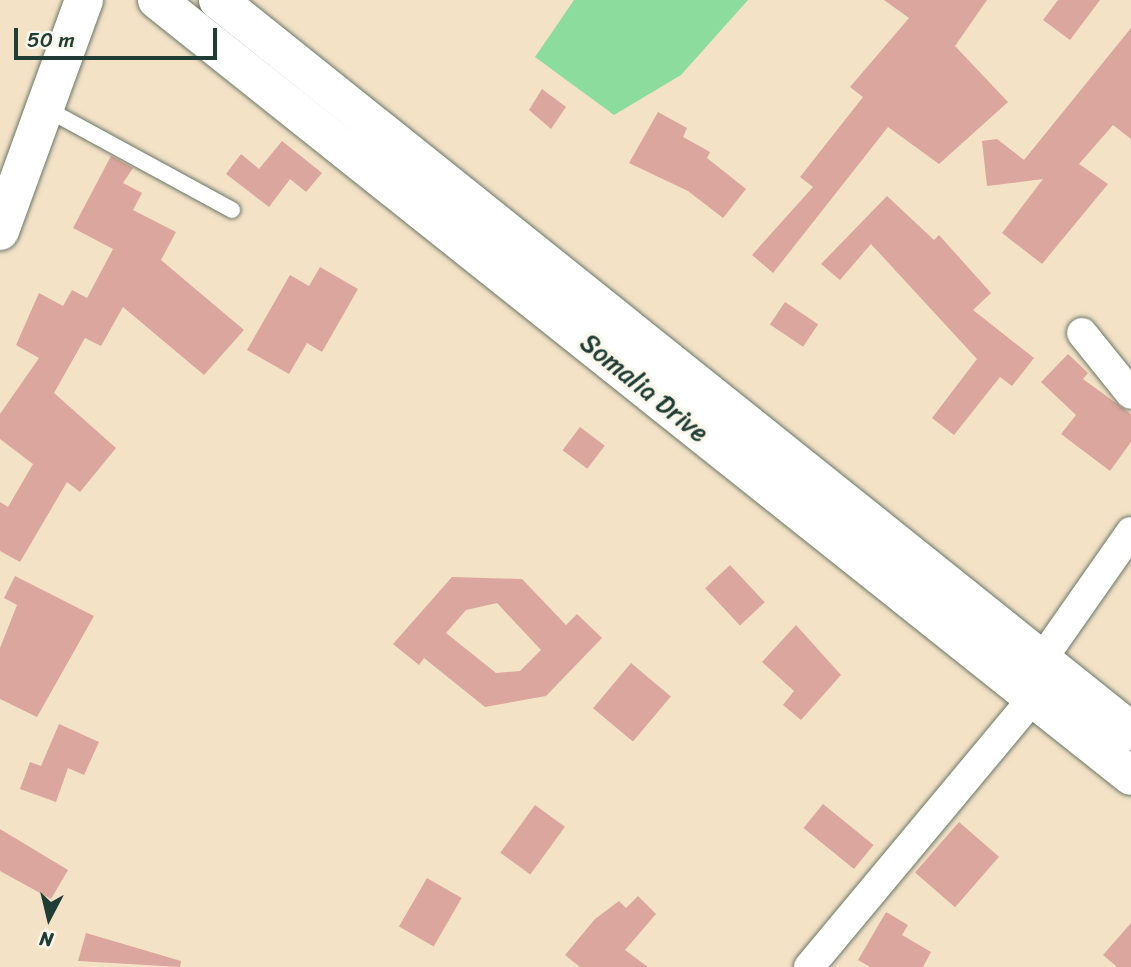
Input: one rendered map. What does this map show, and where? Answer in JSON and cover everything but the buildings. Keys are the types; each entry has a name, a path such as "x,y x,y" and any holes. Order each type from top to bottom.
{"main road":[{"path":"0,231 84,0"},
{"name":"Somalia Drive","path":"157,0 1131,776"},
{"name":"Somalia Drive","path":"235,5 1131,732"}],"street":[{"path":"1082,333 1131,394"},
{"path":"1042,659 1131,532"},
{"path":"809,967 1033,698"}],"lane":[{"path":"45,108 232,210"}],"green space":[{"path":"574,0 748,0 681,75 614,115 535,57"}]}
